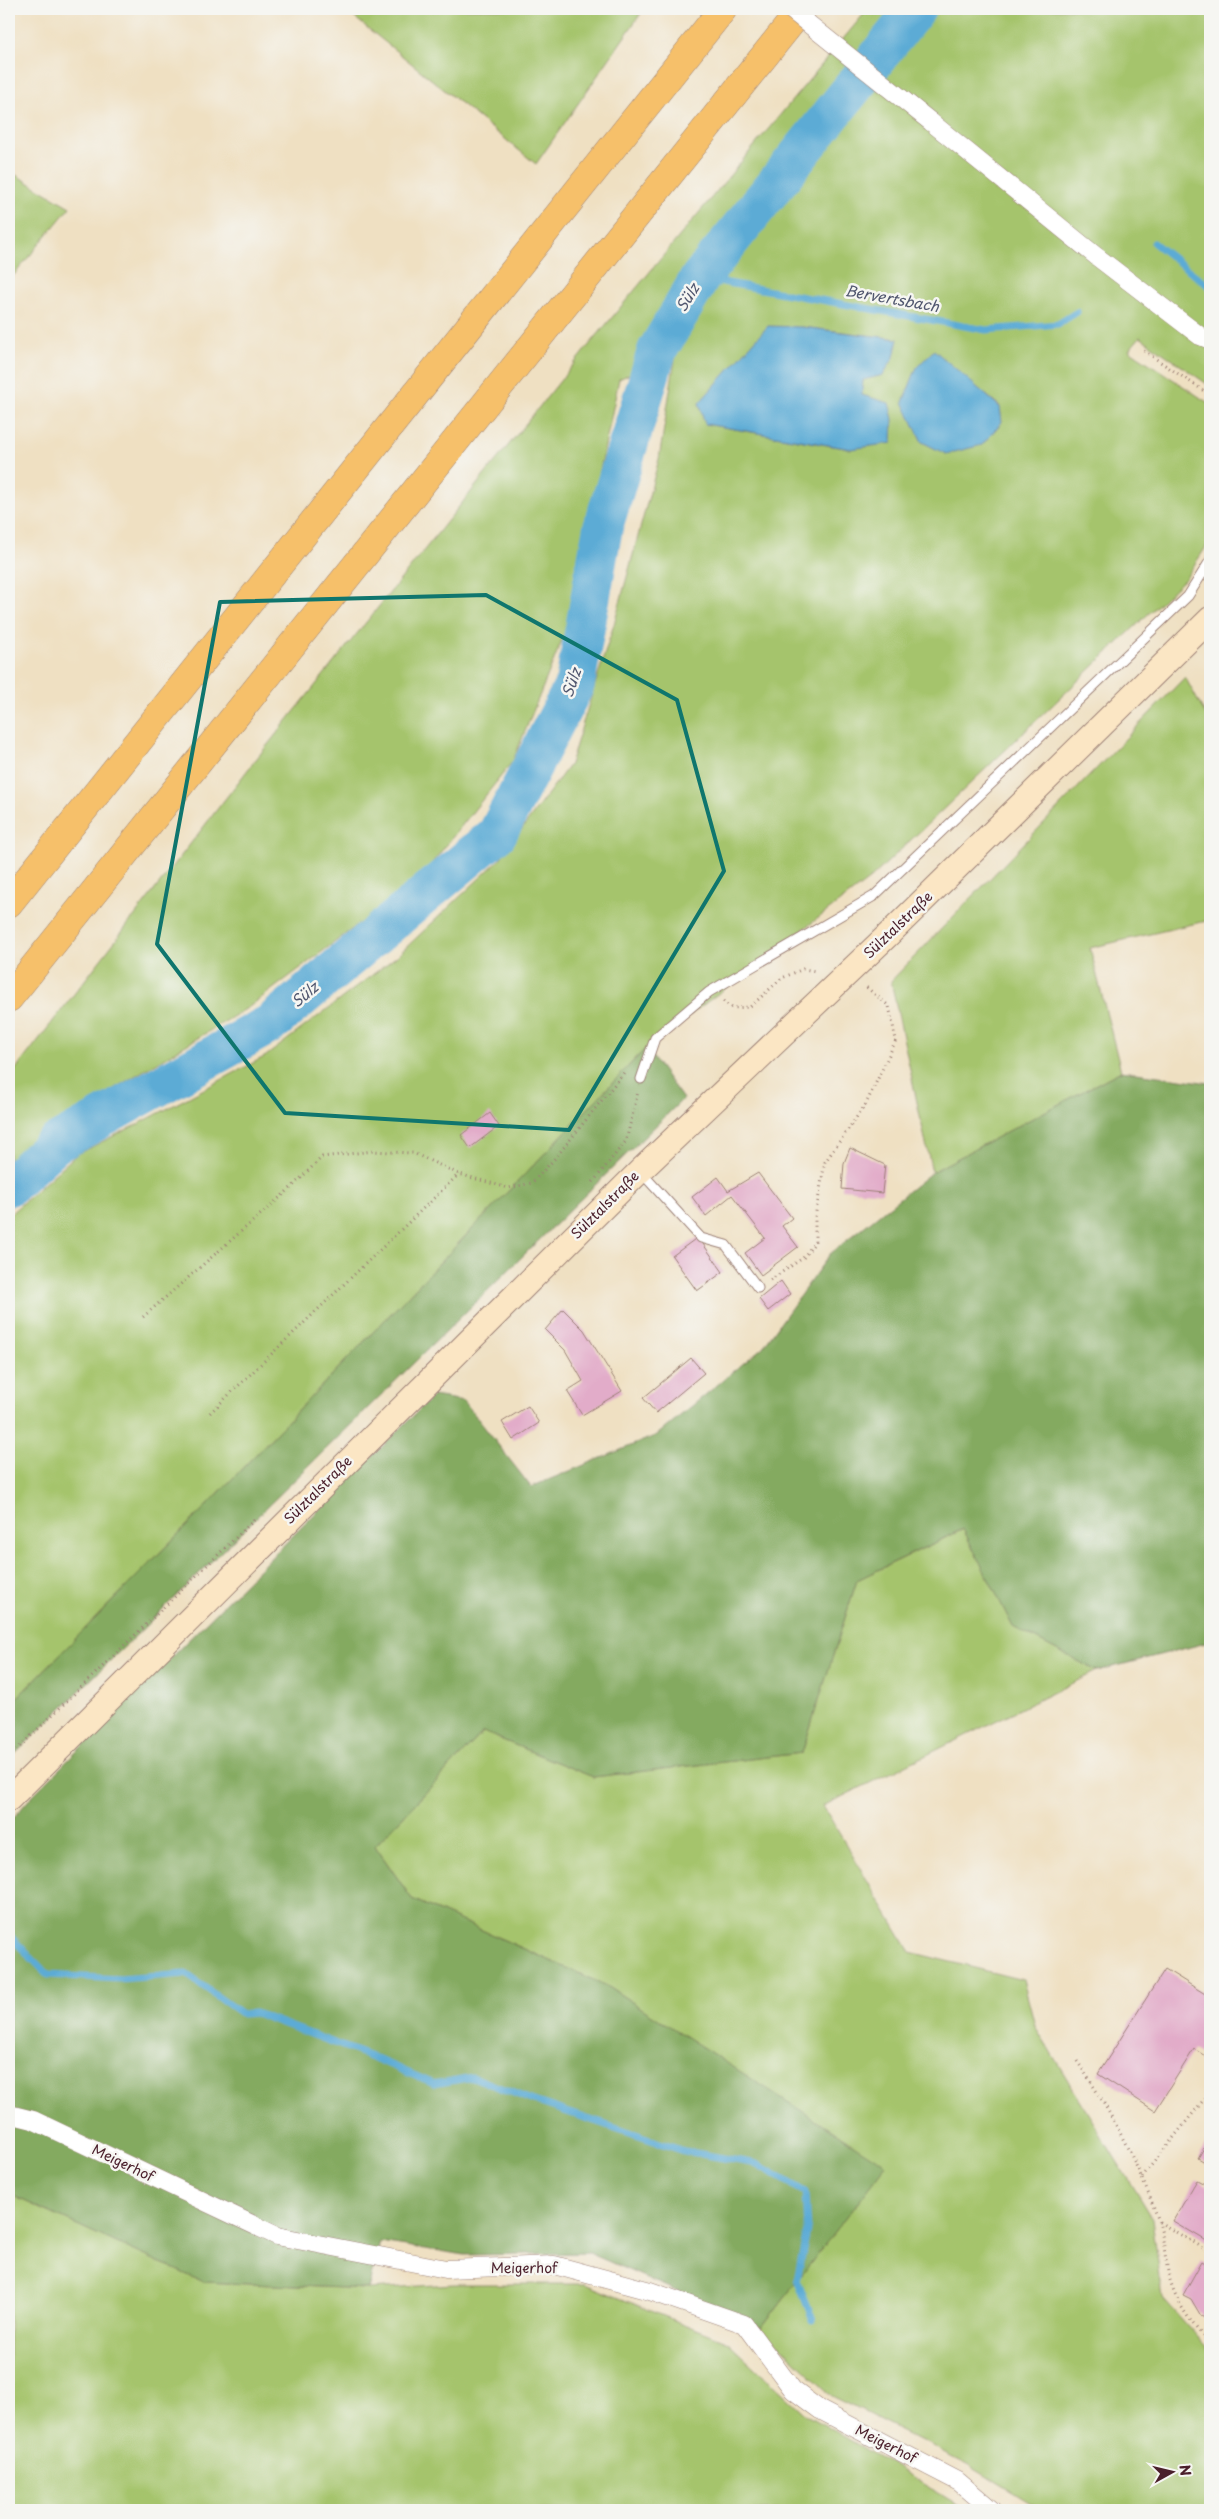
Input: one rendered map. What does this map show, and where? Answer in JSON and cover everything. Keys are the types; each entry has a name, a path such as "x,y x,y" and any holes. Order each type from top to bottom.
{"highway":[{"path":"9,903 723,9"},
{"path":"9,998 802,9"}],"main road":[{"name":"Sülztalstraße","path":"9,1799 93,1717 436,1371 640,1171 887,936 1210,619"}],"street":[{"path":"790,9 1096,256 1200,336 1210,340"},
{"name":"Meigerhof","path":"9,2114 33,2120 277,2236 446,2269 554,2265 650,2291 744,2324 793,2390 820,2410 959,2482 992,2510"}],"lane":[{"path":"641,1079 655,1038 710,992 874,896 1188,596 1210,562"},
{"path":"640,1171 701,1238 726,1245 758,1288"}],"path":[{"path":"1144,351 1210,395"},
{"path":"710,992 732,1008 750,1007 782,978 803,969 819,972"},
{"path":"758,1288 803,1258 815,1242 815,1217 825,1162 866,1104 896,1040 889,1006 866,987"},
{"path":"143,1317 292,1187 322,1157 374,1152 413,1153 458,1174 508,1188 532,1183 655,1038"},
{"path":"590,1186 626,1141 641,1079"},
{"path":"210,1413 458,1174"},
{"path":"9,1757 258,1516"},
{"path":"1077,2061 1098,2093 1142,2177 1159,2222 1175,2294 1184,2312 1210,2344"},
{"path":"1142,2177 1210,2092"},
{"path":"1159,2222 1210,2252"}],"highlighted area":[{"path":"486,595 677,700 724,871 569,1130 285,1113 157,944 220,602"}],"green space":[{"path":"344,9 644,9 536,164"},
{"path":"868,9 1210,9 1210,386 1140,337 1129,350 1210,404 1210,541 1185,579 870,879 646,1048 212,1500 9,1706 9,1215 77,1154 144,1121 266,1056 397,956 499,860 570,764 615,621 659,459 676,353 619,379 568,625 513,761 421,877 249,1007 67,1117 9,1162 9,1078 253,763 585,350","holes":["802,327 898,339 863,380 851,449 706,424 699,403","981,391 1000,406 922,442"]},
{"path":"9,171 70,207 9,281"},
{"path":"1185,677 1210,723 1210,920 1090,948 1121,1071 932,1172 891,981"},
{"path":"646,1048 683,1099 9,1760 9,1706 212,1500"},
{"path":"1121,1071 1210,1083 1210,1642 1097,1671 1013,1627 963,1529 857,1580 802,1753 593,1777 483,1732 375,1846 412,1899 607,1986 886,2165 761,2328 589,2253 465,2255 380,2242 368,2289 203,2282 9,2194 9,1823 33,1795 433,1396 464,1401 531,1487 657,1435 763,1347 830,1254 932,1172"},
{"path":"964,1529 1013,1627 1097,1671 823,1806 910,1952 1023,1980 1035,2026 1152,2219 1163,2298 1210,2351 1210,2510 1044,2510 968,2464 832,2396 761,2328 885,2166 607,1986 412,1899 375,1846 483,1732 593,1777 802,1753 857,1580"},
{"path":"9,2194 203,2282 368,2289 454,2284 585,2284 728,2342 804,2413 968,2510 9,2510"}],"water":[{"path":"768,326 802,327 898,339 894,357 883,375 863,380 862,395 889,403 893,419 892,443 851,449 705,424 699,403"},
{"path":"934,350 1000,407 1002,422 982,445 946,454 922,442 903,402 917,367"}],"building":[{"path":"490,1113 499,1126 470,1148 461,1135"},
{"path":"850,1148 885,1165 882,1193 842,1189 844,1163"},
{"path":"758,1173 792,1218 782,1226 798,1247 761,1275 745,1253 765,1238 732,1195 706,1216 692,1197 718,1177 728,1191"},
{"path":"698,1237 723,1272 697,1291 672,1256"},
{"path":"781,1281 790,1294 768,1311 759,1299"},
{"path":"563,1309 584,1330 622,1391 582,1415 567,1391 583,1381 565,1350 545,1330"},
{"path":"691,1358 704,1373 656,1413 643,1398"},
{"path":"528,1406 539,1423 513,1440 502,1422"},
{"path":"1165,1969 1210,1997 1210,2059 1194,2049 1155,2111 1098,2074"},
{"path":"1210,2138 1210,2165 1198,2158"},
{"path":"1197,2180 1210,2187 1210,2243 1173,2221"},
{"path":"1202,2261 1210,2266 1210,2321 1201,2316 1191,2299 1183,2295"}],"waterway":[{"name":"Sülz","path":"9,1186 55,1144 270,1024 497,834 575,684 603,527 657,351 700,278 916,9"},
{"name":"Bervertsbach","path":"1154,243 1210,287"},
{"name":"Bervertsbach","path":"700,278 986,330 1058,324 1077,312"},
{"path":"9,1935 48,1975 119,1979 186,1974 242,2014 255,2013 374,2058 434,2084 473,2077 531,2100 684,2151 757,2164 805,2192 807,2231 797,2280 813,2320"}]}
